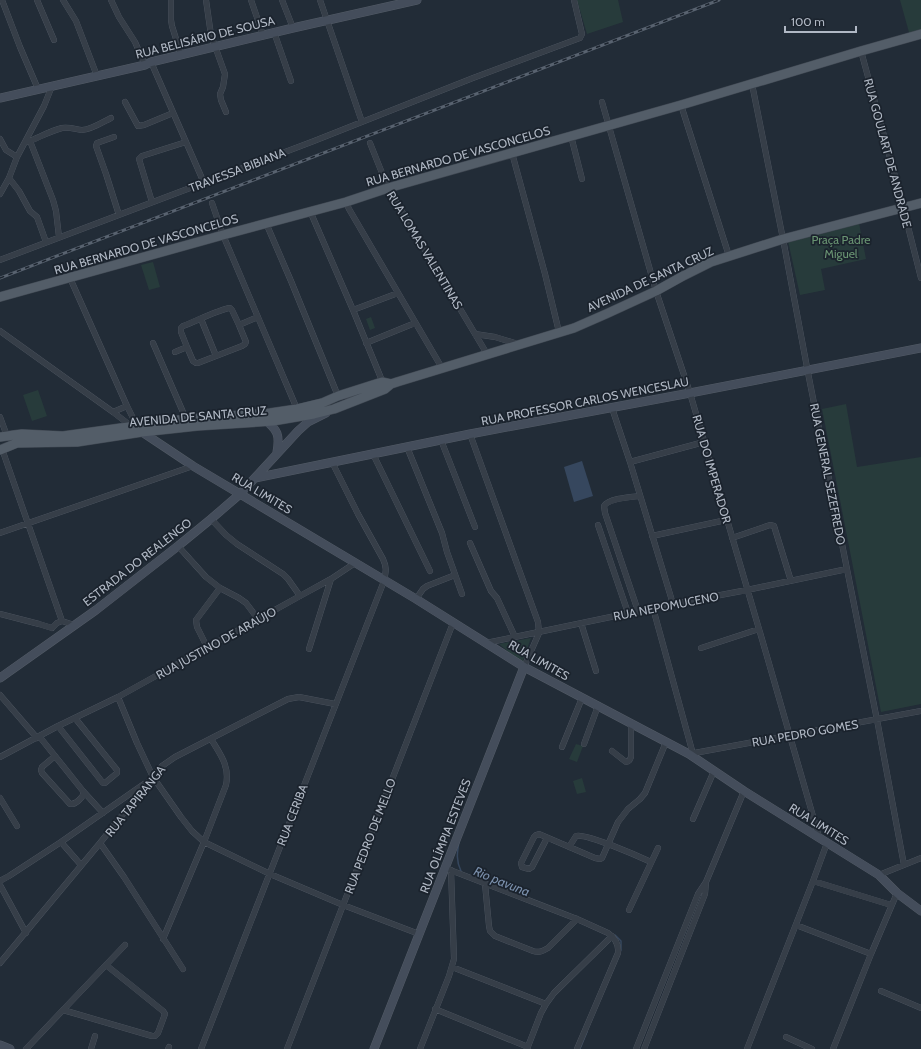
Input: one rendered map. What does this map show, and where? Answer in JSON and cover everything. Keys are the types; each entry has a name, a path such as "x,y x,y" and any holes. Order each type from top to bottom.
{"main road":[{"name":"RUA BERNARDO DE VASCONCELOS","path":"0,297 346,202 388,188 682,105 921,34"},
{"name":"AVENIDA DE SANTA CRUZ","path":"1,451 10,445 21,443 77,442 137,428 186,419 256,414 297,409 315,405 338,396 386,385 574,328 656,291 704,265 728,256 783,239 921,203"},
{"name":"AVENIDA DE SANTA CRUZ","path":"4,437 22,434 63,436 137,428 197,426 266,421 302,416 334,409 386,385"}],"street":[{"path":"2,0 38,89"},
{"path":"37,0 54,40"},
{"path":"63,0 76,21 97,76"},
{"path":"112,0 119,17 148,63 173,113 204,183"},
{"path":"171,0 172,26 181,55"},
{"path":"206,0 209,30 225,74 223,87 220,94 226,112"},
{"path":"251,0 262,35"},
{"path":"282,0 293,28"},
{"path":"320,0 362,122"},
{"name":"RUA BELISÁRIO DE SOUSA","path":"0,98 97,76 274,32 416,0"},
{"name":"TRAVESSA BIBIANA","path":"0,260 580,38 582,34 574,0"},
{"path":"274,32 291,81"},
{"name":"RUA GOULART DE ANDRADE","path":"860,51 921,278"},
{"name":"RUA GENERAL SEZEFREDO","path":"752,84 904,865"},
{"path":"0,194 9,178 17,157 27,142 52,86"},
{"path":"125,102 138,126 173,113"},
{"name":"RUA DO IMPERADOR","path":"602,102 656,291 690,393 819,837"},
{"path":"682,105 728,256"},
{"path":"27,142 57,129 69,127 87,130 110,118"},
{"path":"571,136 582,179"},
{"path":"114,137 96,144 119,215"},
{"path":"0,138 6,150 17,157"},
{"path":"27,142 53,200 57,216 59,237"},
{"path":"152,202 139,159 142,156 186,142"},
{"name":"RUA LOMAS VALENTINAS","path":"370,143 388,188 487,354"},
{"path":"510,153 546,274 559,332"},
{"path":"9,178 19,191 30,211 37,217 46,242"},
{"path":"346,202 348,209 442,368"},
{"path":"212,204 223,235 297,409"},
{"path":"310,211 386,385"},
{"path":"266,223 338,396"},
{"path":"70,278 137,428"},
{"path":"353,310 398,293"},
{"path":"230,308 239,325 245,340 245,344 196,363 193,361 181,332 181,328 201,319 230,308"},
{"path":"239,325 258,317"},
{"path":"201,319 216,356"},
{"path":"366,342 415,323"},
{"name":"RUA LIMITES","path":"0,331 113,412 193,466 416,599 524,667 691,754 744,791 879,875 897,893 921,910"},
{"path":"475,334 495,337 518,344"},
{"path":"153,343 186,419"},
{"path":"175,352 187,347"},
{"name":"RUA PROFESSOR CARLOS WENCESLAU","path":"255,478 470,434 921,348"},
{"path":"113,412 127,406"},
{"path":"612,408 630,462 672,604"},
{"name":"ESTRADA DO REALENGO","path":"0,678 96,610 178,546 240,494 304,426 334,409"},
{"path":"256,414 272,426 279,437 277,453"},
{"path":"0,417 4,437"},
{"path":"470,434 502,525 537,617 539,627 538,633"},
{"path":"441,440 476,527"},
{"path":"630,462 704,442"},
{"path":"407,447 442,532 462,594"},
{"path":"1,451 6,458 62,621"},
{"path":"373,454 430,571"},
{"path":"332,462 386,565 384,581"},
{"path":"268,463 268,470 276,474"},
{"path":"0,533 193,466"},
{"path":"638,611 604,506 607,503 618,499 640,496"},
{"path":"210,519 237,544 283,574 300,596"},
{"path":"652,536 726,520"},
{"path":"598,525 627,613"},
{"path":"732,538 770,525 774,526 791,581"},
{"path":"470,543 515,637"},
{"path":"178,546 202,573 220,588 246,603 258,620"},
{"name":"RUA JUSTINO DE ARAÚJO","path":"0,757 58,726 118,698 331,579 355,563"},
{"name":"RUA NEPOMUCENO","path":"486,643 847,569"},
{"path":"416,599 427,586 455,575"},
{"path":"309,649 331,579"},
{"name":"RUA CERIBA","path":"201,1049 384,581"},
{"path":"207,647 197,627 196,620 220,588"},
{"path":"653,608 691,754"},
{"path":"0,614 52,628"},
{"path":"52,628 57,623 62,621 74,625"},
{"name":"RUA PEDRO DE MELLO","path":"287,1049 453,623"},
{"path":"581,623 596,671"},
{"path":"52,628 55,639"},
{"path":"701,648 759,629"},
{"name":"RUA OLÍMPIA ESTEVES","path":"374,1049 419,934 448,869 538,633"},
{"path":"0,695 55,756 103,813"},
{"name":"RUA TAPIRANGA","path":"0,963 152,778 167,762 292,697 335,704"},
{"path":"118,698 152,778 192,832 204,842 270,874 343,905 419,934"},
{"path":"562,747 582,698"},
{"path":"584,744 598,706"},
{"name":"RUA PEDRO GOMES","path":"691,754 921,711"},
{"path":"58,726 105,784 117,773 117,770 75,718"},
{"path":"612,751 626,762 630,760 637,727"},
{"path":"163,939 204,842 228,778 225,763 211,739"},
{"path":"548,838 532,867 529,869 522,867 522,861 536,835 539,834 595,858 600,859 603,857 618,822 624,813 640,799 644,793 666,742"},
{"path":"55,756 42,767 40,770 42,773 70,804 74,804 83,796 84,792"},
{"path":"693,819 714,771"},
{"path":"0,881 61,842 152,778"},
{"path":"636,1049 698,894 703,886 744,791"},
{"path":"0,798 17,826"},
{"path":"569,847 576,836 581,835 608,844 651,862"},
{"path":"61,842 81,865"},
{"path":"100,843 183,968"},
{"path":"747,1049 827,843"},
{"path":"629,910 658,848"},
{"path":"879,875 921,858"},
{"path":"420,1049 454,960 448,869 577,919 612,936 618,949 616,958 577,1049"},
{"path":"813,881 891,905"},
{"path":"485,884 488,926 490,931 494,936 533,952 542,952 548,948 577,919"},
{"path":"0,885 26,933"},
{"path":"644,1049 705,894 703,886"},
{"path":"833,1049 897,893"},
{"path":"796,925 871,954"},
{"path":"436,1009 528,1048 546,1004 554,994 612,936"},
{"path":"26,1049 125,945"},
{"path":"64,1010 152,1036 155,1036 158,1033 164,1018 164,1013 160,1008 106,965"},
{"path":"452,967 546,1004"},
{"path":"881,991 921,1008"},
{"path":"91,1049 95,1036"},
{"path":"786,1037 812,1049"},
{"path":"0,1045 10,1049"}],"green space":[{"path":"577,0 618,0 623,22 587,34"},
{"path":"900,0 921,0 921,33 910,36"},
{"name":"Praça Padre Miguel","path":"859,223 866,259 821,269 825,290 800,295 788,241"},
{"path":"153,262 160,287 149,290 141,265"},
{"path":"371,317 375,328 370,330 366,319"},
{"path":"38,390 47,416 32,421 23,395"},
{"path":"846,404 857,467 921,457 921,704 881,712 822,409"},
{"path":"531,638 522,663 499,644"},
{"path":"576,744 583,746 577,762 569,759"},
{"path":"582,778 586,792 577,794 573,781"}],"water":[{"path":"582,461 593,496 574,502 564,467"}],"waterway":[{"name":"Rio pavuna","path":"459,842 457,857 461,871"},
{"name":"Rio pavuna","path":"615,935 621,941 620,952"},
{"name":"Rio pavuna","path":"580,1049 587,1032"}],"railway":[{"path":"0,278 719,0"}]}
